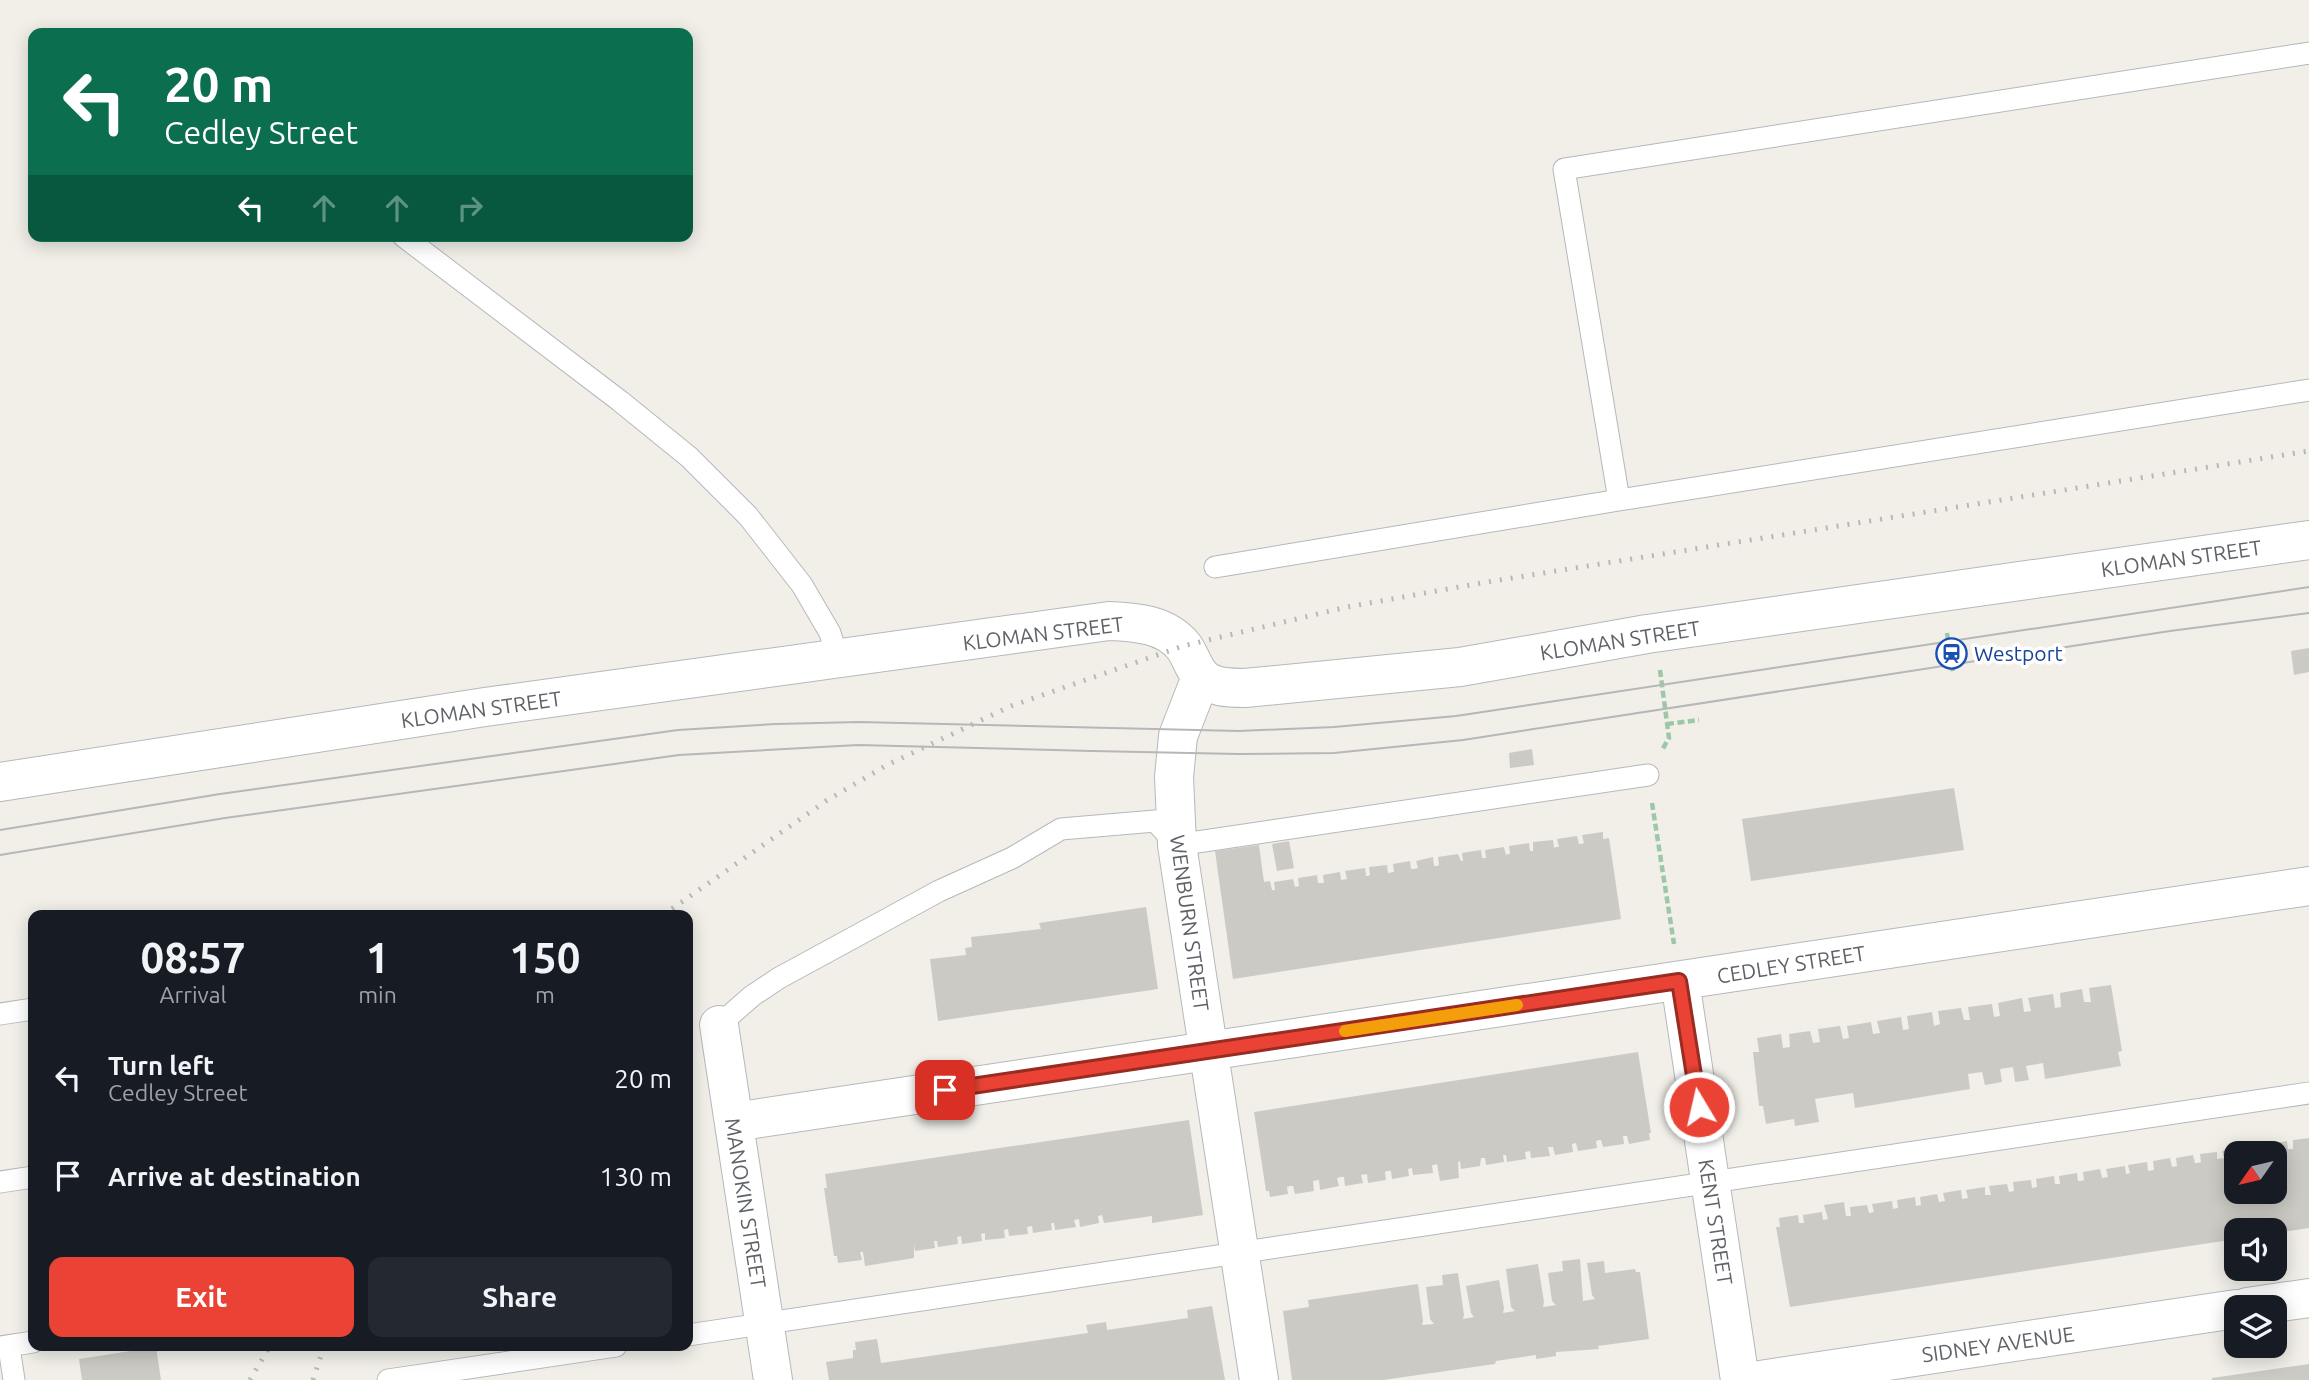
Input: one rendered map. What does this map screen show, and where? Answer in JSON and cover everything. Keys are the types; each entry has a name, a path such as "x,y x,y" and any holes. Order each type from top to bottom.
{"street":[{"name":"KLOMAN STREET","path":"0,782 485,707 1109,621 1141,622 1162,630 1183,646 1201,677 1222,688 1245,688 1460,667 1661,632 2309,540"},
{"name":"WENBURN STREET","path":"1201,677 1178,736 1174,777 1177,845 1259,1380"},
{"name":"CEDLEY STREET","path":"734,1122 2309,887"},
{"name":"KENT STREET","path":"1679,981 1740,1380"},
{"name":"MANOKIN STREET","path":"719,1025 773,1380"},
{"path":"2287,1301 2309,1298"},
{"name":"SIDNEY AVENUE","path":"1760,1380 2224,1311"}],"lane":[{"path":"1619,500 1564,169 2309,53"},
{"path":"411,242 620,401 689,457 748,516 802,585 830,634 838,659"},
{"path":"1215,567 2309,390"},
{"path":"719,1025 752,996 779,978 939,891 1012,858 1061,830 1155,821 1177,845 1648,775"},
{"path":"0,1014 28,1010"},
{"path":"693,1334 2309,1093"},
{"path":"0,1182 28,1178"},
{"path":"14,1380 5,1347 28,1343"},
{"path":"388,1380 582,1351"}],"path":[{"path":"1947,633 1953,673"},
{"path":"1659,662 1669,738 1648,775 1679,981"},
{"path":"1667,724 1699,720"}],"building":[{"path":"2309,648 2309,672 2294,675 2291,651"},
{"path":"1532,749 1534,765 1510,768 1509,753"},
{"path":"1954,788 1964,850 1751,881 1742,819"},
{"path":"1603,832 1603,839 1609,838 1621,919 1233,979 1215,851 1259,845 1264,882 1270,881 1272,890 1275,890 1274,882 1293,879 1295,887 1299,886 1298,878 1317,875 1318,883 1324,883 1323,875 1340,872 1341,880 1347,879 1345,871 1365,868 1368,876 1369,867 1387,865 1388,873 1394,872 1393,864 1410,861 1411,869 1414,869 1418,868 1416,861 1433,857 1434,866 1437,866 1438,857 1458,854 1463,861 1462,853 1481,850 1482,858 1486,858 1485,850 1504,847 1506,855 1510,854 1509,846 1529,843 1530,851 1533,851 1533,842 1553,840 1554,848 1559,847 1557,839 1577,836 1581,844 1584,843 1582,835"},
{"path":"1289,841 1294,868 1277,871 1272,844"},
{"path":"1146,907 1158,989 938,1021 930,959 966,955 965,948 972,947 971,937 1041,929 1039,923"},
{"path":"2111,985 2122,1051 2118,1052 2121,1066 2045,1079 2043,1063 2026,1066 2029,1080 2015,1082 2013,1067 2000,1069 2002,1082 1985,1085 1982,1072 1968,1074 1970,1089 1855,1108 1853,1093 1815,1099 1819,1122 1795,1126 1794,1119 1766,1124 1763,1106 1759,1106 1753,1052 1759,1052 1757,1038 1781,1034 1783,1048 1790,1047 1789,1034 1810,1031 1813,1043 1820,1042 1818,1029 1840,1026 1843,1039 1849,1038 1847,1026 1871,1022 1873,1034 1880,1033 1877,1021 1901,1017 1903,1030 1909,1029 1907,1016 1932,1012 1934,1026 1940,1024 1938,1011 1961,1008 1964,1020 1970,1020 1968,1007 1992,1004 1994,1017 2000,1016 1998,1003 2022,998 2024,1012 2031,1011 2028,998 2053,994 2055,1008 2061,1007 2060,993 2082,989 2084,1002 2091,1002 2089,988"},
{"path":"1638,1052 1650,1140 1629,1144 1627,1136 1623,1136 1624,1144 1603,1147 1599,1140 1596,1141 1597,1148 1578,1151 1576,1143 1572,1144 1573,1152 1555,1155 1553,1147 1548,1147 1550,1156 1531,1158 1530,1151 1525,1152 1526,1159 1507,1162 1506,1155 1503,1155 1504,1162 1486,1165 1485,1158 1481,1158 1480,1166 1461,1169 1460,1161 1459,1178 1440,1181 1437,1164 1432,1165 1433,1173 1413,1175 1412,1168 1408,1169 1409,1176 1392,1179 1391,1171 1387,1171 1386,1180 1368,1183 1367,1174 1361,1175 1363,1183 1345,1186 1344,1177 1341,1177 1337,1178 1339,1186 1320,1190 1319,1180 1313,1181 1314,1191 1295,1194 1293,1186 1290,1186 1287,1187 1288,1194 1270,1197 1269,1191 1266,1191 1254,1112"},
{"path":"1189,1120 1203,1215 1152,1223 1152,1216 1104,1223 1102,1215 1098,1216 1099,1223 1080,1227 1079,1219 1074,1220 1076,1227 1055,1230 1054,1223 1051,1223 1052,1230 1033,1233 1032,1226 1027,1227 1028,1234 1009,1236 1008,1229 1004,1230 1005,1238 985,1240 985,1233 981,1234 982,1241 962,1244 961,1236 957,1237 958,1244 938,1247 937,1241 934,1241 935,1248 915,1251 914,1244 914,1258 865,1266 863,1252 860,1252 862,1260 838,1263 837,1256 834,1256 824,1188 827,1188 825,1174"},
{"path":"2309,1138 2309,1228 2287,1231 2287,1218 2224,1218 2224,1241 1790,1307 1776,1227 1780,1227 1779,1218 1798,1215 1799,1223 1804,1223 1803,1215 1822,1212 1823,1220 1828,1219 1824,1205 1844,1202 1846,1216 1851,1216 1850,1207 1867,1205 1869,1213 1874,1212 1872,1204 1892,1201 1893,1209 1898,1208 1897,1200 1915,1197 1916,1206 1921,1205 1920,1197 1937,1194 1939,1202 1945,1201 1943,1193 1961,1190 1962,1199 1968,1198 1966,1190 1985,1187 1985,1195 1991,1195 1989,1186 2007,1184 2009,1192 2014,1191 2013,1182 2031,1180 2032,1188 2037,1187 2036,1179 2054,1176 2055,1184 2060,1184 2059,1176 2077,1173 2078,1181 2081,1181 2084,1180 2083,1172 2100,1169 2102,1178 2108,1177 2106,1169 2125,1166 2126,1174 2130,1173 2128,1165 2147,1162 2148,1171 2154,1170 2153,1161 2170,1158 2172,1167 2177,1166 2176,1158 2193,1155 2195,1163 2198,1163 2201,1162 2200,1154 2217,1152 2217,1159 2224,1158 2224,1204 2287,1204 2287,1141 2288,1149 2293,1149 2293,1140"},
{"path":"1580,1259 1583,1301 1595,1299 1587,1263 1604,1261 1605,1273 1635,1269 1640,1272 1649,1339 1598,1346 1599,1349 1556,1352 1556,1356 1536,1359 1536,1355 1496,1361 1495,1364 1383,1380 1292,1380 1283,1311 1309,1307 1308,1300 1418,1284 1422,1325 1434,1324 1430,1319 1426,1287 1443,1285 1442,1275 1458,1273 1463,1319 1474,1317 1466,1286 1499,1280 1503,1313 1515,1311 1511,1307 1506,1269 1538,1264 1543,1307 1556,1305 1552,1301 1548,1273 1563,1271 1562,1261"},
{"path":"1212,1306 1225,1380 829,1380 826,1362 853,1358 855,1342 877,1339 881,1363 1088,1333 1086,1325 1106,1322 1107,1330 1188,1318 1187,1310"},
{"path":"130,1351 157,1351 161,1380 82,1380 79,1359"},
{"path":"2309,1364 2309,1380 2212,1380 2212,1378"}],"tram line":[{"path":"0,830 220,794 678,730 859,722 1239,731 1334,727 1456,716 2309,587"},
{"path":"0,855 225,818 679,755 858,745 1239,754 1334,753 1463,740 2170,631 2309,613"}],"railway":[{"path":"670,910 826,801 887,765 1011,706 1183,646 1347,607 1487,582 2309,451"},
{"path":"250,1380 267,1351"},
{"path":"313,1380 322,1351"}],"slow traffic":[{"path":"1345,1031 1517,1005"}],"place":[{"name":"Westport","path":"1951,653"}],"route":[{"path":"945,1090 1679,981 1699,1107"}]}
